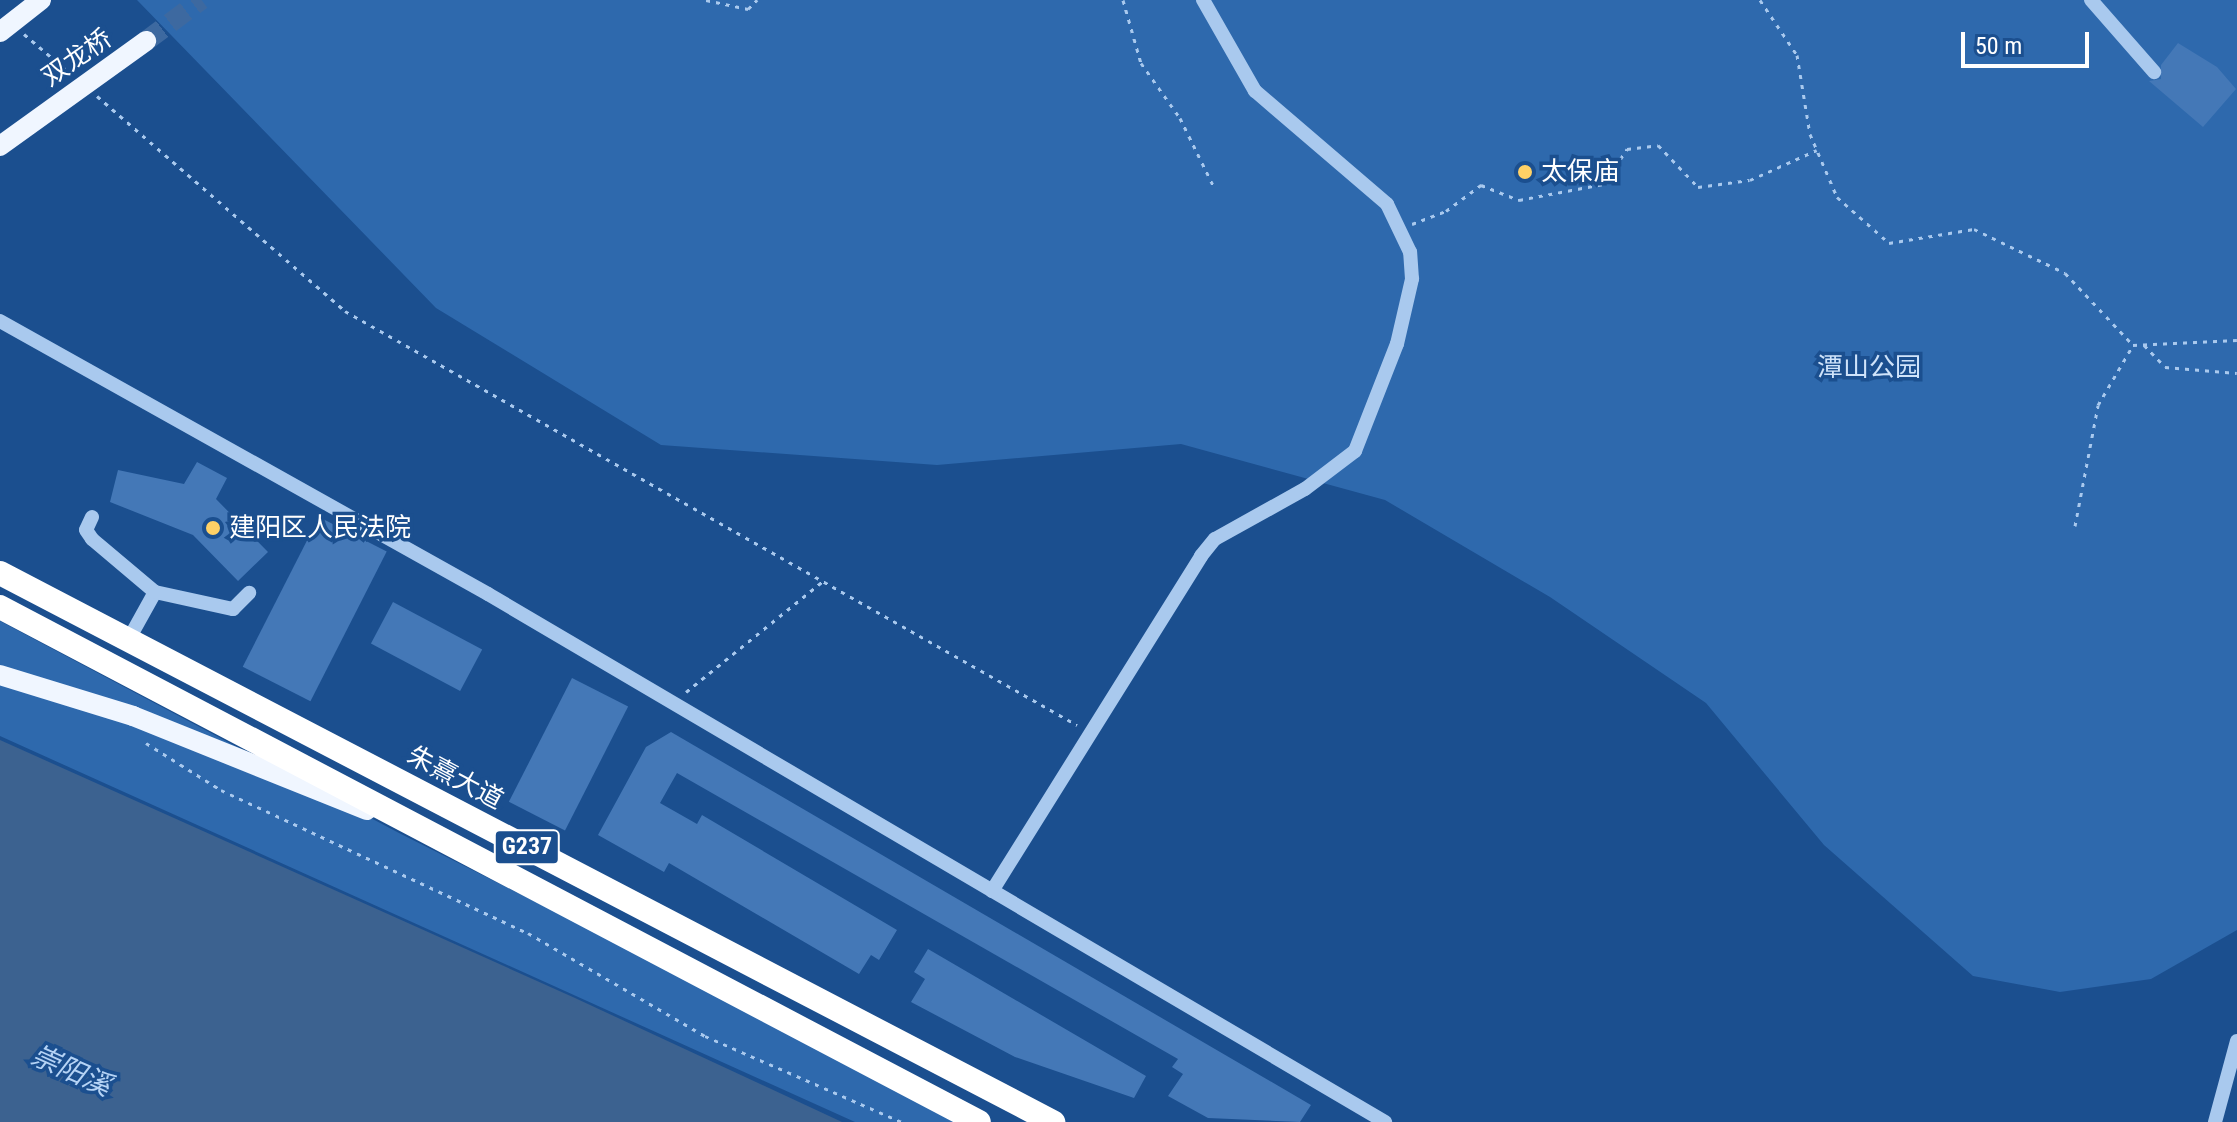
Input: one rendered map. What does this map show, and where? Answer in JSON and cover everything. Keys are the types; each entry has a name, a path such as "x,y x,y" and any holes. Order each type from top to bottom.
{"highway":[{"name":"朱熹大道","path":"0,573 1053,1122"},
{"name":"G237","path":"0,607 979,1122"}],"main road":[{"path":"6,27 41,0"},
{"name":"双龙桥","path":"0,146 146,41"},
{"path":"0,675 133,716 233,759 429,834"}],"street":[{"path":"992,891 1215,539 1305,489 1355,451 1397,344 1412,279 1400,229 1367,184 1255,91 1203,0"},
{"path":"2091,0 2154,72"},
{"path":"0,321 673,703 1385,1122"},
{"path":"92,517 86,530 92,539 155,592 233,609 249,593"},
{"path":"129,639 155,592"},
{"path":"2215,1122 2237,1041"}],"path":[{"path":"706,0 748,9 757,0"},
{"path":"1123,0 1141,63 1180,118 1214,187"},
{"path":"1760,0 1797,55 1817,150 1837,197 1889,243 1974,229 2065,273 2133,345 2237,340"},
{"path":"6,27 71,75"},
{"path":"95,95 345,311 1091,733"},
{"path":"1400,229 1446,211 1481,185 1519,200 1604,184 1627,149 1658,145 1698,187 1750,180 1817,150"},
{"path":"2075,526 2098,405 2133,345"},
{"path":"2144,345 2165,367 2237,373"},
{"path":"673,703 823,581"},
{"path":"142,740 221,790 528,933 705,1036 902,1122"}],"green space":[{"name":"潭山公园","path":"137,0 2237,0 2237,930 2151,979 2060,992 1973,976 1824,845 1706,703 1550,597 1385,500 1181,444 937,465 661,445 436,308"},
{"path":"0,621 399,833 972,1122 855,1122 0,736"}],"water":[{"name":"崇阳溪","path":"0,740 575,998 842,1122 0,1122"}],"building":[{"path":"2178,43 2217,67 2236,89 2203,127 2149,81 2161,79 2161,65"},
{"name":"建阳区人民法院","path":"197,462 227,478 216,499 268,552 238,581 193,535 110,502 118,470 184,484"},
{"path":"319,517 387,552 310,701 243,667"},
{"path":"393,602 482,649 460,691 371,643"},
{"path":"572,678 628,707 565,830 509,802"},
{"path":"671,732 1311,1105 1300,1122 1208,1118 1168,1096 1183,1074 1172,1067 1178,1059 677,773 660,803 697,824 702,815 897,930 879,960 871,955 859,974 669,863 664,872 598,835 646,747"},
{"path":"928,949 1146,1076 1134,1098 1015,1057 911,1002 925,979 914,972"}],"tunnel":[{"path":"146,41 201,0"}],"place":[{"name":"太保庙","path":"1525,172"},
{"name":"建阳区人民法院","path":"213,528"}]}
